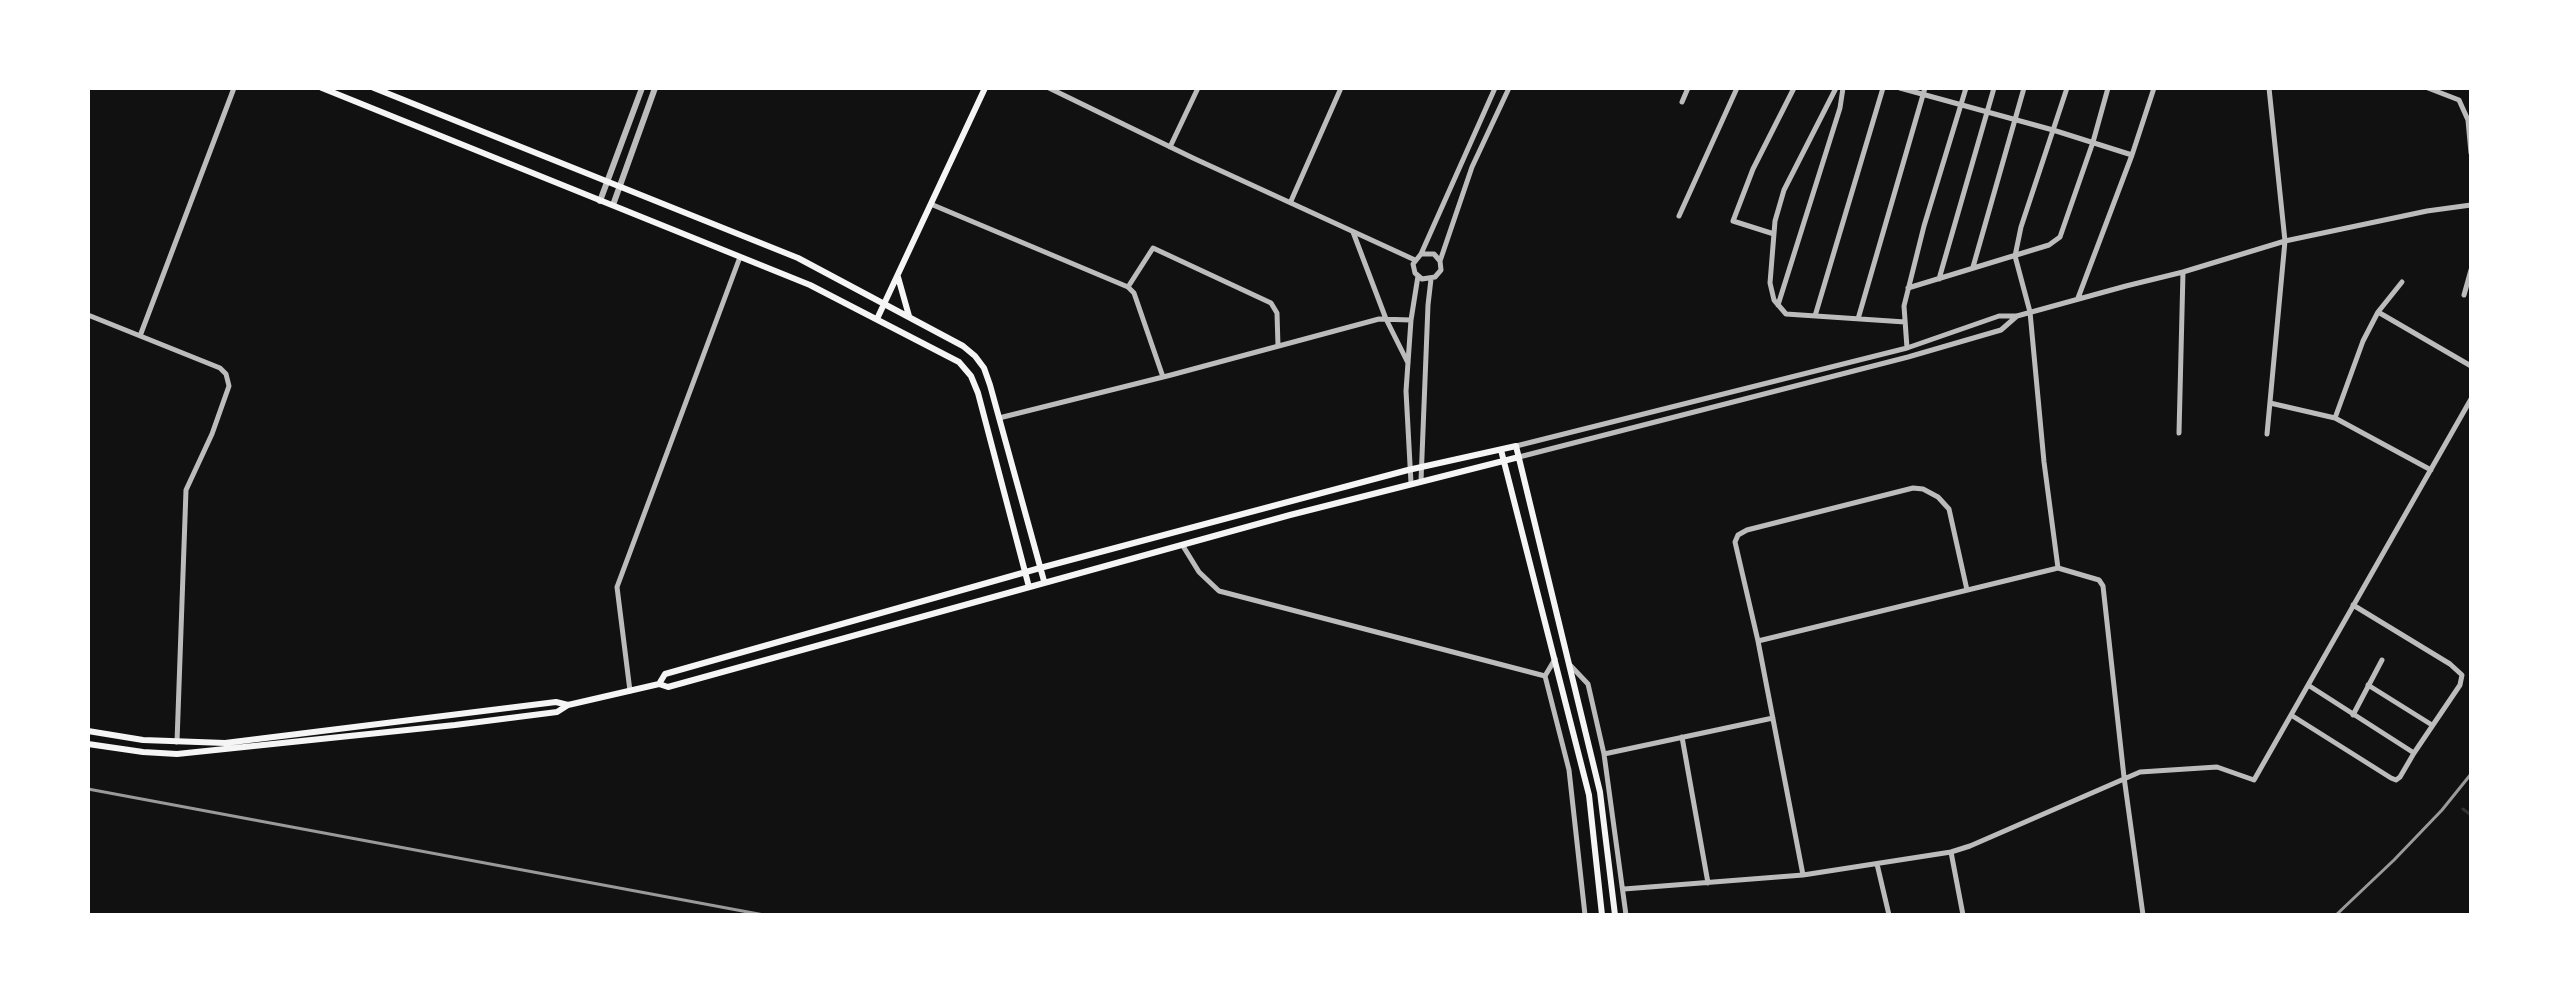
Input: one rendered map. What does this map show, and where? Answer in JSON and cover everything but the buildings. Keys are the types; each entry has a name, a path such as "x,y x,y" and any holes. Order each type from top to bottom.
{"main road":[{"path":"322,88 810,285 959,362 971,376 978,393 1029,587"},
{"path":"374,88 798,258 963,346 984,368 1044,581"},
{"path":"877,319 933,205 985,88"},
{"path":"898,277 909,316"},
{"path":"659,684 665,674 1025,572 1408,470 1516,446 1600,792 1615,915"},
{"path":"1501,450 1589,795 1602,915"},
{"path":"88,744 177,754 557,712 568,705 659,684 668,687 1044,581 1519,457"},
{"path":"88,731 177,743 225,743 556,702 568,705"},
{"path":"453,715 455,725"},
{"path":"177,743 177,754"}],"street":[{"path":"140,336 234,88"},
{"path":"600,201 642,88"},
{"path":"613,205 655,88"},
{"path":"1049,88 1415,260"},
{"path":"1170,147 1198,88"},
{"path":"1291,201 1341,88"},
{"path":"1495,88 1421,254 1415,260 1413,269 1426,280 1441,270 1440,261 1472,167 1509,88"},
{"path":"1682,102 1688,88"},
{"path":"1679,216 1737,88"},
{"path":"1774,234 1733,221 1753,169 1794,88"},
{"path":"1836,88 1784,190 1775,221 1770,283 1778,307 1786,314 1905,322"},
{"path":"1778,307 1840,108 1843,88"},
{"path":"1815,316 1883,88"},
{"path":"1900,88 1924,91 1961,105 2132,155"},
{"path":"1907,348 1904,306 1908,288 1966,88"},
{"path":"1939,279 1994,88"},
{"path":"1973,268 2024,88"},
{"path":"2058,568 2030,312 2015,256 2021,227 2067,88"},
{"path":"1908,288 2049,245 2060,237 2108,88"},
{"path":"2078,299 2154,88"},
{"path":"2267,434 2285,241 2269,88"},
{"path":"2428,88 2459,100 2468,120 2471,153"},
{"path":"1858,319 1924,91"},
{"path":"933,205 1128,287 1134,293 1163,377"},
{"path":"1516,446 1907,348 1999,316 2017,316 2285,241 2427,211 2471,205"},
{"path":"1353,231 1386,319 1408,364"},
{"path":"1128,287 1153,248 1271,303 1277,313 1278,346"},
{"path":"1421,254 1430,252 1440,261"},
{"path":"630,691 617,587 740,257"},
{"path":"2464,295 2471,270"},
{"path":"2179,433 2183,272"},
{"path":"1411,483 1406,391 1418,276"},
{"path":"1421,481 1431,279"},
{"path":"2335,418 2351,369 2378,312 2402,282"},
{"path":"2378,312 2471,366"},
{"path":"88,315 220,368 226,374 229,386 212,434 186,490 177,743"},
{"path":"1519,457 1908,357 2001,330 2017,316"},
{"path":"999,418 1386,319 1411,320"},
{"path":"1624,889 1803,875 1951,852 2140,772 2217,767 2254,780 2471,399"},
{"path":"2270,403 2335,418 2431,470"},
{"path":"1803,875 1758,641 1735,542 1738,535 1747,530 1913,488 1929,491 1949,509 1967,590"},
{"path":"1183,546 1199,572 1219,591 1545,676"},
{"path":"1758,641 2058,568 2099,580 2103,586 2143,915"},
{"path":"2291,715 2396,780 2460,685 2462,675 2450,664 2353,605"},
{"path":"1555,659 1545,676 1569,770 1585,915"},
{"path":"2353,715 2382,660"},
{"path":"1569,664 1588,684 1604,754 1626,915"},
{"path":"2308,685 2414,753"},
{"path":"2368,685 2432,725"},
{"path":"1604,754 1773,718"},
{"path":"1682,737 1708,883"},
{"path":"1951,852 1963,915"},
{"path":"1877,864 1889,915"}],"waterway":[{"path":"2463,809 2471,815"}],"railway":[{"path":"2336,915 2442,810 2471,774"},
{"path":"88,789 764,915"}]}
